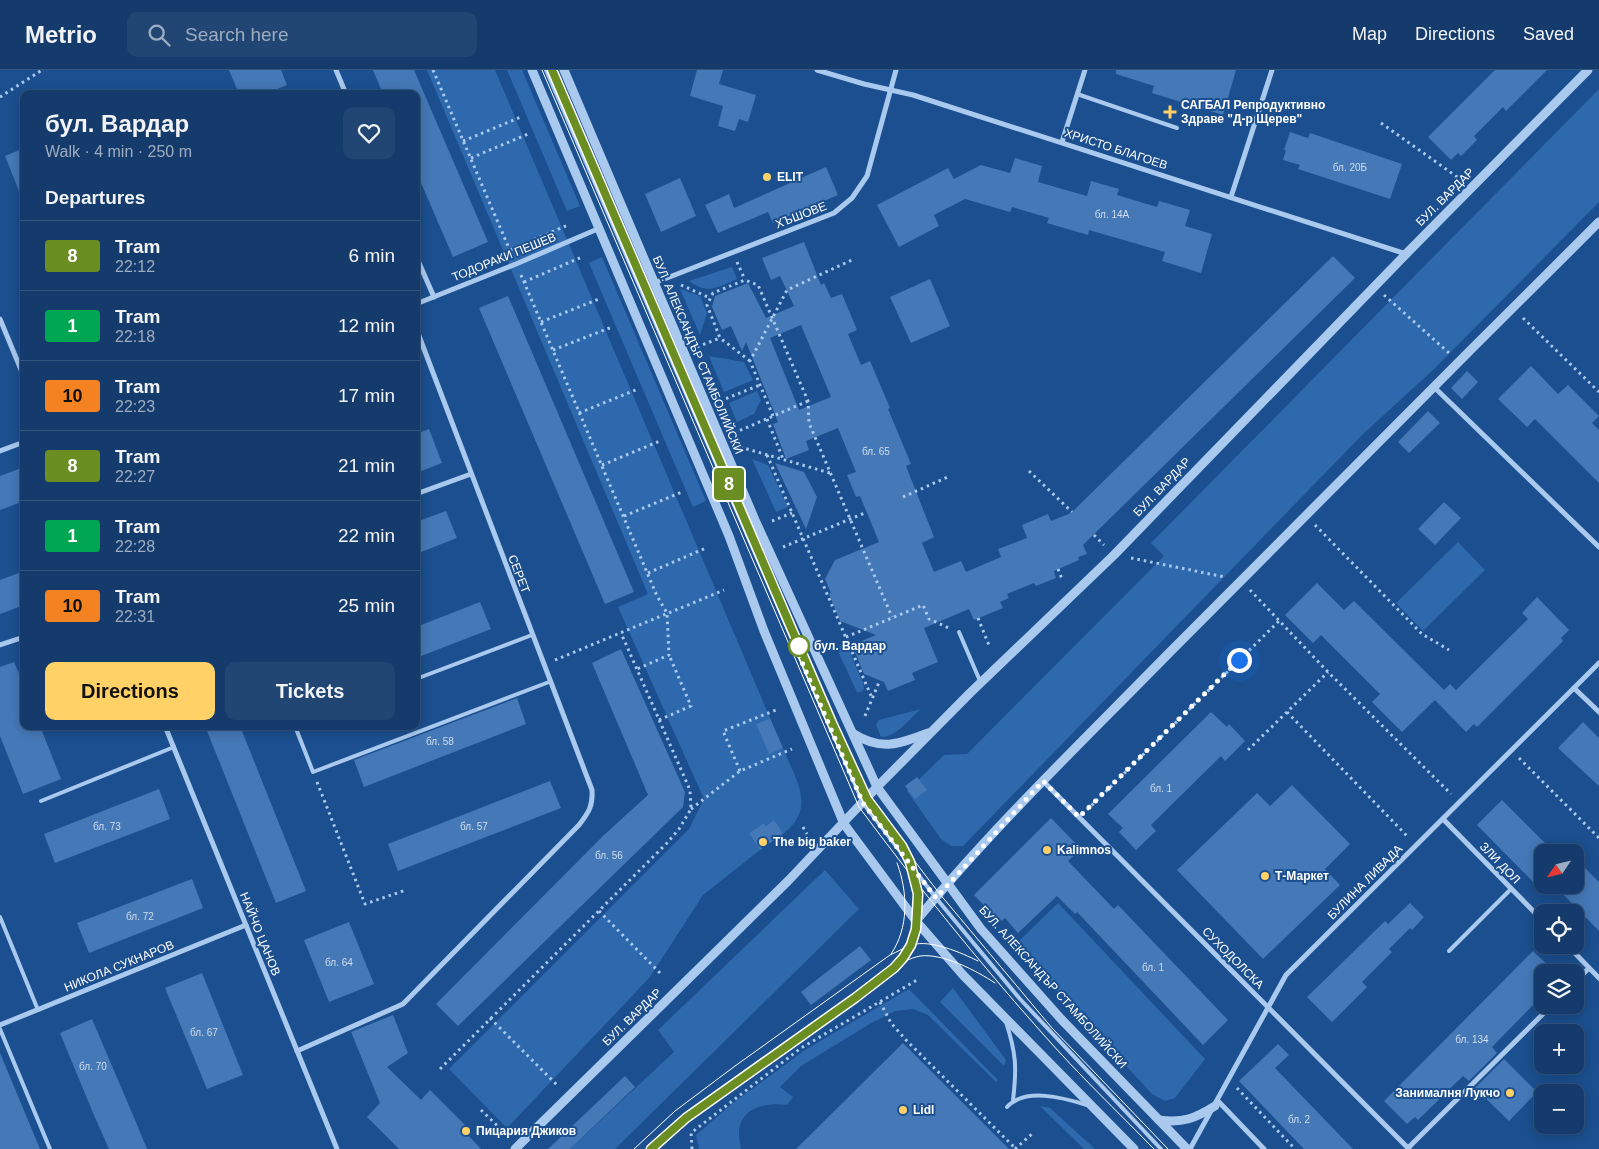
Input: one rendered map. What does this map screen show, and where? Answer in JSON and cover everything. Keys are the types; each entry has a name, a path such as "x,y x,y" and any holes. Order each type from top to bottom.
{"street":[{"path":"336,70 344,90"},
{"path":"532,70 729,536 764,630 844,824 916,921 957,968 1134,1149"},
{"name":"БУЛ. АЛЕКСАНДЪР СТАМБОЛИЙСКИ","path":"564,70 755,520 877,787 981,930 1062,1019 1189,1149"},
{"name":"ХРИСТО БЛАГОЕВ","path":"817,70 864,84 913,95 1406,254"},
{"name":"ХЪШОВЕ","path":"654,283 834,213 852,198 866,176 896,70"},
{"path":"1062,142 1085,70"},
{"path":"1231,197 1272,70"},
{"name":"БУЛ. ВАРДАР","path":"515,1149 788,881 877,787 981,683 1114,555 1406,254 1588,70"},
{"path":"916,921 947,884 1043,781 1599,222"},
{"name":"ТОДОРАКИ ПЕШЕВ","path":"420,302 600,228"},
{"path":"420,265 434,297"},
{"path":"0,319 20,367"},
{"name":"СЕРЕТ","path":"297,1051 403,1004 579,825 593,802 592,790 549,682 420,339"},
{"path":"1434,387 1599,547"},
{"path":"0,452 20,444"},
{"path":"420,493 471,474"},
{"path":"0,645 20,638"},
{"name":"БУЛИНА ЛИВАДА","path":"1189,1149 1286,975 1599,663"},
{"path":"1574,688 1599,712"},
{"name":"НАЙЧО ЦАНОВ","path":"167,730 337,1149"},
{"path":"854,734 867,742 884,745 901,743 933,731"},
{"name":"СУХОДОЛСКА","path":"1043,781 1408,1149"},
{"name":"ЗЛИ ДОЛ","path":"1443,819 1534,912"},
{"name":"НИКОЛА СУКНАРОВ","path":"0,1025 246,925"},
{"path":"1576,954 1599,978"},
{"path":"1584,974 1590,968"},
{"path":"1408,1149 1543,1014"},
{"path":"1159,1120 1173,1122 1189,1120 1216,1103 1264,1149"}],"lane":[{"path":"546,70 863,803 936,898 1020,1000 1161,1149"},
{"path":"1077,94 1177,128"},
{"path":"959,632 981,683"},
{"path":"420,677 532,635"},
{"path":"297,730 313,772 549,682"},
{"path":"41,802 174,747"},
{"path":"1449,951 1512,889"},
{"path":"0,917 38,1010"},
{"path":"1005,1018 1014,1047 1016,1068 1014,1100"},
{"path":"0,1029 50,1149"},
{"path":"1007,1107 1014,1100 1046,1095 1065,1098 1091,1106"}],"path":[{"path":"0,97 42,70"},
{"path":"433,70 657,596 667,613 669,655 692,706 659,720"},
{"path":"463,141 521,117"},
{"path":"1381,124 1472,188"},
{"path":"471,158 528,134"},
{"path":"510,250 568,225"},
{"path":"733,252 745,280 758,286 772,318 808,401 809,423 892,618"},
{"path":"524,282 582,257"},
{"path":"750,361 787,290 854,259"},
{"path":"666,278 710,298"},
{"path":"745,280 713,293 706,305 720,338 750,361 773,416"},
{"path":"1374,287 1459,362"},
{"path":"541,322 599,299"},
{"path":"1513,308 1599,392"},
{"path":"553,350 612,327"},
{"path":"697,347 720,338"},
{"path":"720,400 760,384"},
{"path":"579,413 638,389"},
{"path":"734,433 808,401"},
{"path":"767,419 784,460"},
{"path":"602,465 660,441"},
{"path":"740,447 830,473"},
{"path":"767,455 872,698"},
{"path":"1029,472 1072,512"},
{"path":"903,496 950,476"},
{"path":"624,516 682,492"},
{"path":"783,547 866,512"},
{"path":"772,521 792,513"},
{"path":"1306,516 1422,634 1449,650"},
{"path":"648,573 706,548"},
{"path":"1114,555 1241,581 1328,672 1459,802"},
{"path":"1058,569 1062,579"},
{"path":"543,665 724,590"},
{"path":"846,637 923,606 929,619 959,632"},
{"path":"978,618 990,648"},
{"path":"1079,817 1279,621"},
{"path":"621,633 690,790 691,809"},
{"path":"636,669 669,655"},
{"path":"1248,750 1328,672"},
{"path":"864,716 880,680"},
{"path":"740,771 722,731 776,710"},
{"path":"1287,712 1416,845"},
{"path":"440,1069 667,843 679,829 691,809 740,771 792,749"},
{"path":"1511,751 1599,838"},
{"path":"313,772 365,904 406,890"},
{"path":"802,827 807,834"},
{"path":"599,911 662,975"},
{"path":"692,1149 690,1133 736,1097 801,1048 916,980"},
{"path":"880,1002 891,1023 906,1041 1016,1149 1032,1133"},
{"path":"490,1018 558,1086"},
{"path":"1229,1080 1295,1149"},
{"path":"481,1110 508,1136"}],"shaded area":[{"path":"427,70 495,70 770,718 756,724 769,753 783,748 801,793 799,814 793,824 783,834 773,821 766,826 764,823 749,833 760,850 703,895 650,977 507,1128 449,1069 689,829 704,799 618,607 648,594"},
{"path":"507,70 522,70 580,206 567,211"},
{"path":"1599,89 1599,202 1433,370 1362,435 963,846 951,846 941,839 907,791 944,755 967,754 1164,556 1151,543"},
{"path":"602,257 706,501 693,507 589,263"},
{"path":"732,267 737,279 718,287 702,288 689,281"},
{"path":"680,289 700,296 707,313 700,335"},
{"path":"709,356 744,362 753,380 724,392"},
{"path":"757,391 761,400 754,414 737,422 729,403"},
{"path":"752,459 768,465 788,507 776,512"},
{"path":"1458,542 1485,570 1423,631 1396,603"},
{"path":"846,643 863,683 864,689 861,692 857,692 836,647"},
{"path":"921,709 898,731 881,737 876,725 879,720"},
{"path":"825,870 859,909 615,1149 570,1149 674,1052 658,1030"},
{"path":"1058,903 1205,1059 1175,1098 1165,1101 1152,1094 1015,945"},
{"path":"953,988 1006,1060 1004,1066 940,1002"},
{"path":"909,989 998,1080 996,1082 928,1015 913,1009 895,1011 868,1025 801,1066 780,1087 793,1097 787,1105 771,1104 749,1112 744,1117 739,1133 741,1149 699,1149 696,1135 733,1103 805,1050"},
{"path":"1040,1106 1050,1108 1095,1149 1084,1149"}],"building":[{"path":"229,70 281,70 287,85 275,90 237,90"},
{"path":"373,70 414,70 488,242 453,257 420,180 420,90 381,90"},
{"path":"697,70 723,70 719,84 756,95 748,122 739,119 735,131 718,126 723,106 690,96"},
{"path":"1116,70 1236,70 1223,115 1152,93 1154,86 1116,74"},
{"path":"1495,70 1547,70 1506,111 1503,107 1474,136 1477,140 1461,156 1458,153 1451,160 1428,137"},
{"path":"1290,132 1308,138 1310,133 1402,164 1390,199 1298,169 1300,165 1283,160"},
{"path":"20,150 20,194 5,156"},
{"path":"1015,158 1042,166 1038,182 1087,196 1091,181 1119,189 1117,195 1157,207 1159,201 1190,210 1185,226 1212,234 1201,273 1162,261 1165,252 1089,230 1088,235 1047,223 1049,218 1012,207 1010,212 965,199 934,215 939,226 899,247 877,205 948,168 954,179 981,165 1010,173"},
{"path":"826,167 838,195 773,223 768,212 718,233 705,205 729,194 734,208"},
{"path":"680,178 696,216 661,232 645,194"},
{"path":"804,242 821,285 824,283 831,298 842,294 857,330 848,334 861,365 870,361 911,464 906,466 934,537 922,543 934,572 961,561 966,572 1001,557 998,549 1027,538 1022,525 1048,514 1051,521 1071,513 1333,256 1355,278 1083,545 1087,554 1078,557 1079,560 1054,571 1056,578 1036,586 1034,583 1007,594 1009,598 1000,602 1003,608 974,620 969,609 924,628 938,662 912,673 915,680 888,691 884,682 864,674 852,645 876,635 840,621 825,579 835,560 879,542 860,496 856,497 847,475 856,472 838,428 806,441 809,450 786,459 773,424 778,422 746,342 742,351 731,326 722,330 712,307 715,296 748,283 766,318 794,306 780,276 771,280 762,258","holes":["801,325 831,397 799,410 770,338"]},
{"path":"930,279 950,326 911,343 890,297"},
{"path":"508,296 634,592 605,604 479,308"},
{"path":"1531,366 1558,394 1568,385 1599,416 1592,423 1599,430 1599,483 1535,419 1527,427 1498,399"},
{"path":"1467,371 1478,382 1462,399 1451,388"},
{"path":"1428,411 1440,423 1409,453 1398,442"},
{"path":"429,429 442,463 420,471 420,432"},
{"path":"775,463 804,472 817,497 806,529"},
{"path":"20,468 20,502 0,510 0,476"},
{"path":"1444,502 1461,518 1435,545 1418,529"},
{"path":"446,511 457,538 420,552 420,521"},
{"path":"20,572 20,606 0,614 0,580"},
{"path":"1317,583 1344,610 1354,601 1444,690 1450,684 1456,690 1528,619 1522,613 1537,597 1569,630 1561,638 1563,641 1477,727 1474,724 1466,732 1435,700 1402,732 1372,702 1380,694 1321,635 1313,643 1285,615"},
{"path":"480,602 491,629 420,656 420,625"},
{"path":"621,649 685,792 683,807 458,1026 436,1004 604,835 648,795 592,663"},
{"path":"14,662 20,676 20,730 42,730 61,779 23,794 0,736 0,667"},
{"path":"517,698 526,724 364,787 354,760"},
{"path":"1211,712 1227,727 1229,724 1245,741 1225,761 1221,756 1151,825 1156,831 1136,850 1119,832 1123,828 1108,814"},
{"path":"770,718 783,748 769,754 756,724"},
{"path":"1583,722 1599,738 1599,786 1558,748"},
{"path":"207,730 242,730 306,891 276,903"},
{"path":"917,777 927,790 915,799 905,786"},
{"path":"550,781 561,808 398,871 388,844"},
{"name":"Т-Маркет","path":"1292,785 1350,844 1325,869 1340,885 1263,959 1177,870 1257,793 1270,806"},
{"path":"159,789 170,819 55,863 44,834"},
{"path":"1502,800 1546,844 1534,844 1534,883 1477,825"},
{"path":"1051,818 1081,849 1068,861 1114,909 1118,905 1228,1020 1203,1045 1077,912 1075,914 1057,896 1018,933 1005,918 1000,922 974,895"},
{"name":"The big baker","path":"774,820 783,834 760,850 749,833 764,823 766,826"},
{"path":"1584,867 1599,882 1599,931 1584,916 1584,904 1573,904 1563,894 1584,894"},
{"path":"192,879 203,908 89,953 77,923"},
{"path":"1410,903 1424,917 1389,949 1392,952 1362,982 1367,987 1332,1022 1307,997 1385,921 1388,924"},
{"path":"349,922 374,984 329,1002 304,940"},
{"path":"860,946 871,960 811,1005 801,992"},
{"path":"1533,951 1547,964 1534,964 1534,1004 1492,1047 1497,1053 1469,1081 1463,1076 1418,1120 1415,1117 1407,1124 1384,1101"},
{"path":"202,973 243,1075 207,1089 165,988"},
{"path":"393,1015 408,1053 387,1067 421,1100 430,1090 472,1132 468,1135 481,1149 399,1149 367,1117 380,1103 351,1032"},
{"path":"92,1019 147,1149 109,1149 93,1113 60,1033"},
{"name":"Lidl","path":"903,1043 1009,1149 796,1149"},
{"path":"1278,1044 1289,1055 1275,1068 1353,1149 1304,1149 1239,1081"},
{"path":"0,1053 40,1149 0,1149"},
{"path":"1504,1059 1534,1089 1534,1095 1509,1121 1475,1088"},
{"path":"625,1076 635,1087 570,1149 548,1149"}],"tram line":[{"path":"542,70 859,807 948,922 995,979 1070,1064 1154,1149"},
{"path":"552,70 798,646 867,799 939,893 1052,1028 1168,1149"},
{"name":"8","path":"552,70 832,723 867,799 902,846 914,874 918,894 914,938 903,958 894,968 855,998 686,1118 651,1149"},
{"path":"891,954 901,933 905,910 901,874 897,863"},
{"path":"909,948 913,941 918,916 916,883"},
{"path":"634,1149 675,1111 890,955 912,945 928,944 955,951 978,961"},
{"path":"651,1149 686,1118 905,961 920,956 939,957 969,968 995,983"}],"place":[{"name":"САГБАЛ Репродуктивно Здраве \"Д-р Щерев\"","path":"1170,112"},
{"name":"ELIT","path":"767,177"},
{"name":"бул. Вардар","path":"799,646"},
{"name":"The big baker","path":"763,842"},
{"name":"Kalimnos","path":"1047,850"},
{"name":"Т-Маркет","path":"1265,876"},
{"name":"Занималня Лукчо","path":"1510,1093"},
{"name":"Lidl","path":"903,1110"},
{"name":"Пицария Джиков","path":"466,1131"}],"route":[{"path":"799,646 794,644 863,803 936,898 1043,781 1079,817 1239,660"}]}
